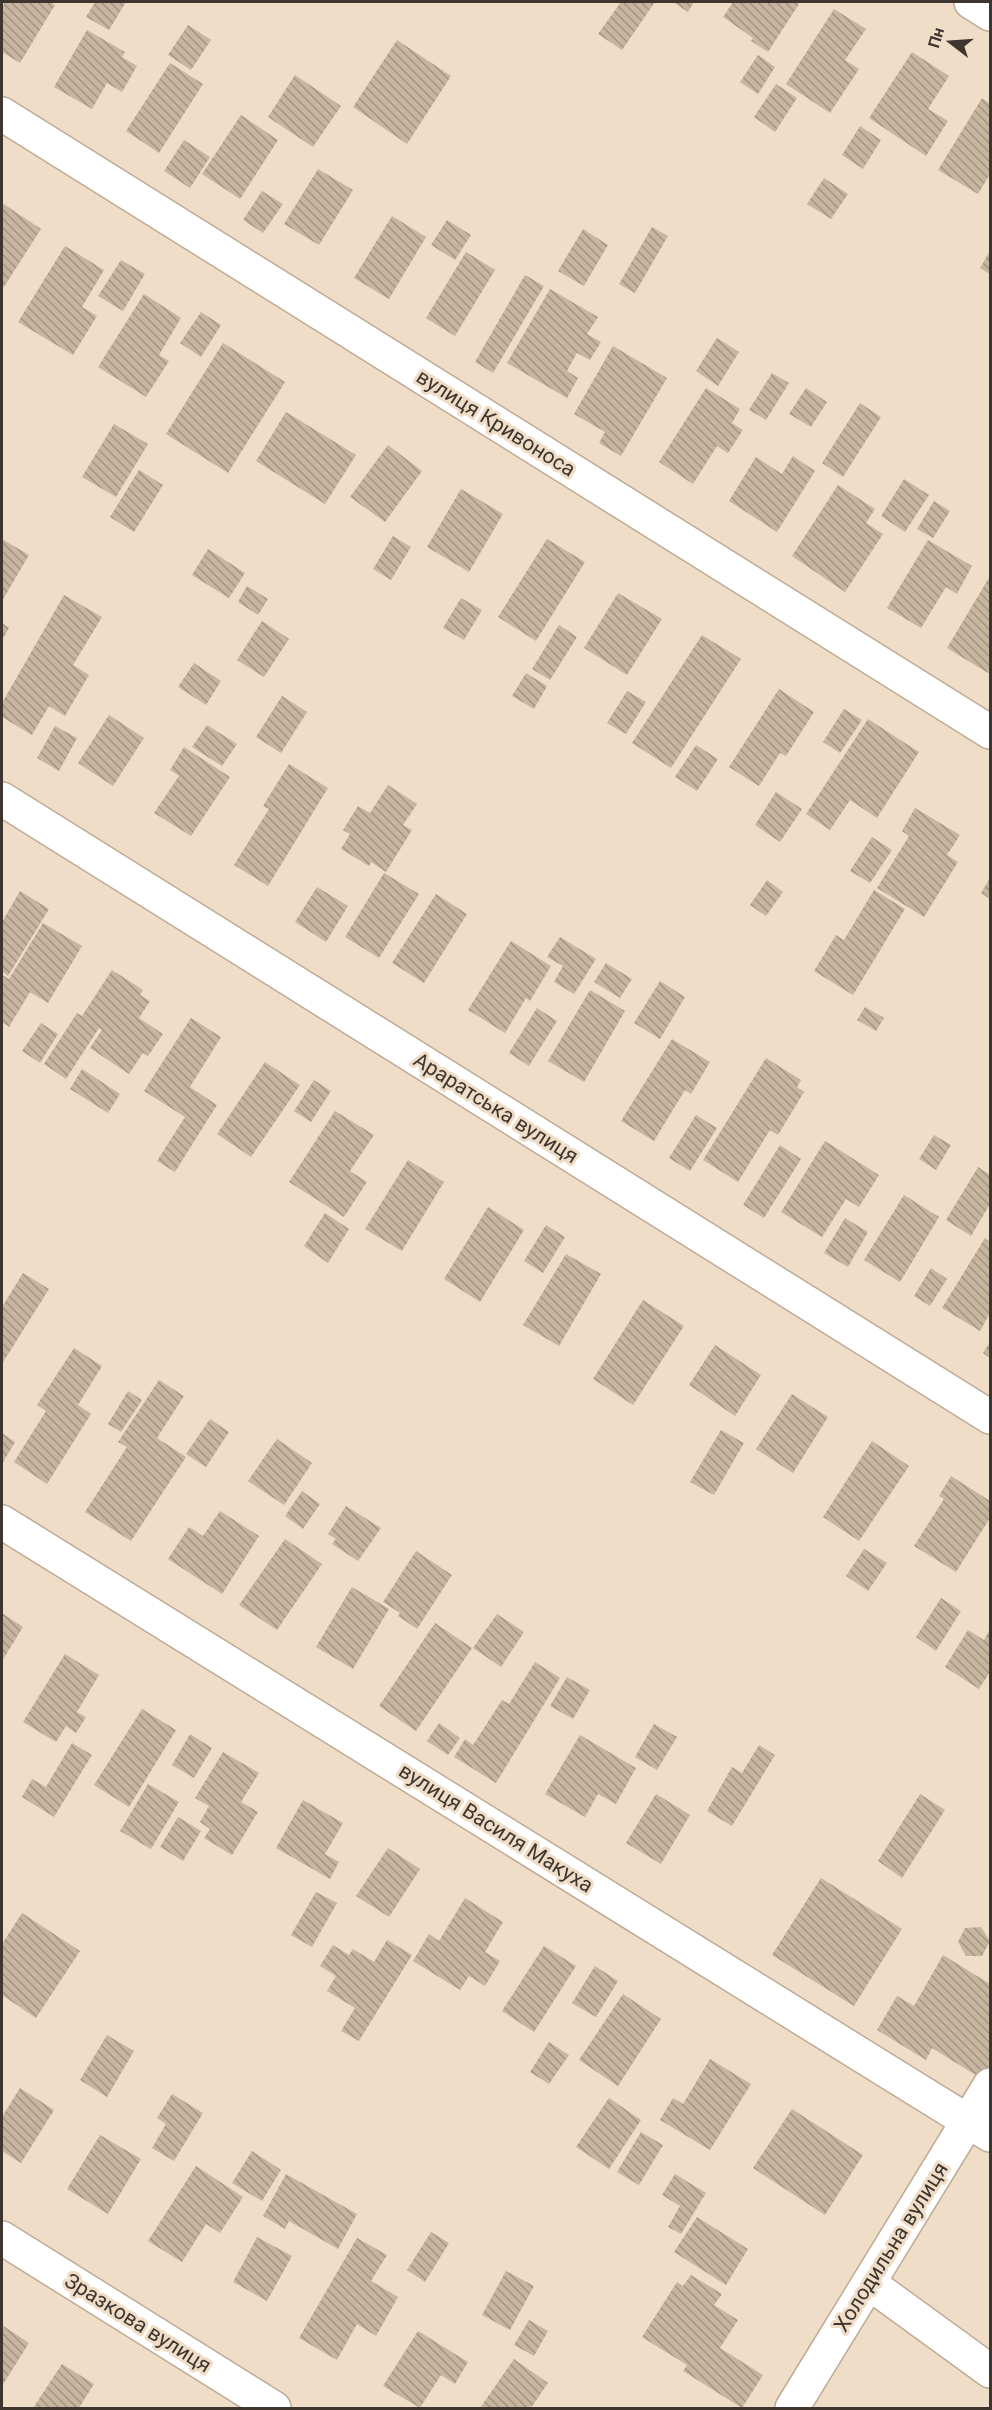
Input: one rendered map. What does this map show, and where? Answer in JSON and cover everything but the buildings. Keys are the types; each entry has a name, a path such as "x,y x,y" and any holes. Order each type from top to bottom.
{"street":[{"path":"971,2 990,14"},
{"name":"вулиця Кривоноса","path":"2,114 990,732"},
{"name":"Араратська вулиця","path":"2,799 990,1417"},
{"name":"вулиця Василя Макуха","path":"2,1522 979,2128"},
{"name":"Холодильна вулиця","path":"792,2409 868,2283 979,2128 990,2085"},
{"name":"Зразкова вулиця","path":"2,2238 274,2409"},
{"path":"868,2283 990,2371"}]}
